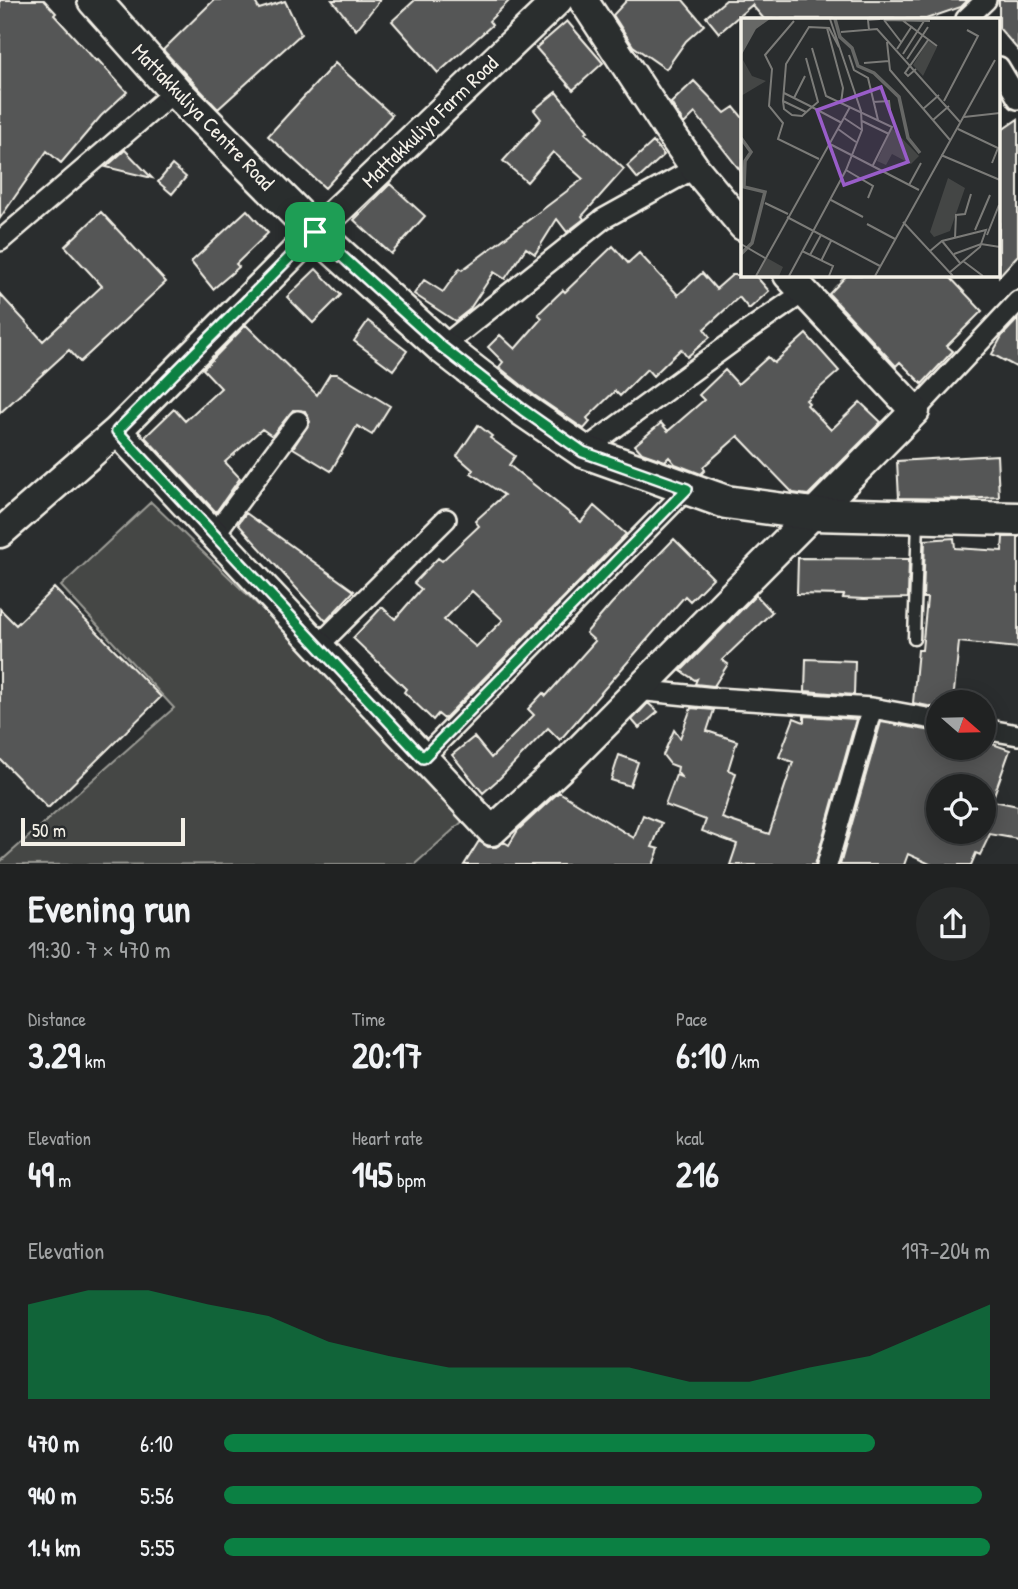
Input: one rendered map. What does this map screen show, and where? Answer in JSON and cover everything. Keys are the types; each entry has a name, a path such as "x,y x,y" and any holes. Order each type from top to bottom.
{"main road":[{"name":"Mattakkuliya Centre Road","path":"94,0 175,91 315,232 442,347 523,410 583,452 726,502 813,514 1018,519"}],"street":[{"name":"Mattakkuliya Farm Road","path":"0,533 117,431 315,232 558,0"},
{"path":"583,0 695,168 741,224"},
{"path":"1000,69 1018,99"},
{"path":"0,241 175,91"},
{"path":"442,347 603,219 695,168"},
{"path":"583,452 746,332 796,284 915,411"},
{"path":"117,431 492,831 569,760 915,411 1010,322 1018,301"},
{"path":"214,535 299,421"},
{"path":"423,758 687,489"},
{"path":"318,646 446,519"},
{"path":"638,690 872,708 926,718"},
{"path":"827,864 872,708"},
{"path":"996,731 1018,735"}],"lane":[{"path":"914,639 919,517"}],"shaded area":[{"path":"151,502 473,812 415,864 0,864 174,708 61,586"}],"building":[{"path":"0,0 44,0 56,13 54,15 127,92 101,116 61,163 47,151 0,218"},
{"path":"214,0 254,0 259,9 285,1 301,34 218,109 163,50"},
{"path":"332,0 380,0 356,30"},
{"path":"415,0 510,0 489,21 492,25 438,73 392,21"},
{"path":"627,0 683,0 704,25 686,41 666,69 633,46 613,15"},
{"path":"726,0 968,0 961,7 929,18 763,18 752,5 719,33 706,17"},
{"path":"999,0 1018,0 1018,50 1000,29"},
{"path":"567,21 603,63 573,90 536,48"},
{"path":"335,63 392,115 325,188 268,136"},
{"path":"694,81 725,113 734,107 741,116 741,171 695,113 684,124 671,103"},
{"path":"556,92 588,131 585,133 624,169 582,216 584,219 567,232 557,219 535,254 526,248 505,279 494,272 469,310 455,321 414,294 424,280 443,292 460,268 462,270 583,179 553,152 527,182 503,161 541,119 534,110"},
{"path":"1018,119 1018,255 1000,275 1000,131"},
{"path":"653,142 664,155 638,179 627,166"},
{"path":"125,150 152,178 106,167"},
{"path":"172,165 186,177 172,194 158,182"},
{"path":"390,184 425,216 391,254 354,220"},
{"path":"247,210 268,233 236,264 239,267 213,289 191,262"},
{"path":"101,212 166,282 80,362 69,350 0,413 0,294 43,341 102,286 65,246"},
{"path":"613,246 628,263 639,253 678,295 702,273 716,289 732,275 741,275 756,276 769,291 749,309 739,297 704,329 710,337 687,357 681,349 653,376 647,369 620,396 615,391 587,418 590,422 584,429 499,367 503,362 488,347 500,335 515,349 542,318 538,314 563,290 565,292"},
{"path":"316,269 341,295 313,323 287,297"},
{"path":"846,276 949,276 982,311 947,346 953,351 922,384 900,362 896,366 829,294"},
{"path":"1018,319 1018,368 992,354 1002,336"},
{"path":"368,321 407,351 393,370 354,341"},
{"path":"246,325 317,395 330,374 337,374 390,406 372,435 357,426 331,471 293,448 310,422 305,411 293,410 272,436 262,429 225,462 240,478 216,512 145,437 174,409 185,421 221,388 203,369"},
{"path":"806,334 839,371 806,400 809,403 807,405 831,430 860,402 881,422 808,495 793,493 738,436 703,467 705,470 701,474 675,464 669,457 665,461 642,453 635,445 661,423 668,431 704,400 699,395 725,370 738,384 768,357 774,363"},
{"path":"478,425 492,436 490,438 515,456 509,465 581,522 594,506 626,534 444,719 438,714 433,720 404,692 406,689 353,638 382,607 395,619 421,589 414,583 438,558 442,561 479,526 475,521 504,495 471,473 473,470 457,456","holes":["472,591 503,620 476,647 444,620"]},
{"path":"997,455 999,497 899,498 897,461"},
{"path":"246,513 354,591 326,621 238,524"},
{"path":"1003,537 1018,537 1018,648 959,642 954,690 926,690 926,706 913,703 927,598 923,598 925,540 954,538 955,548 1002,551"},
{"path":"674,539 713,578 690,601 685,596 560,740 548,728 483,793 452,755 474,737 491,758 534,715 528,709 543,693 546,696 595,641 586,633"},
{"path":"798,558 909,559 908,598 864,599 843,598 844,595 797,594"},
{"path":"54,588 161,697 48,808 0,759 0,609 16,625"},
{"path":"756,595 772,612 722,660 728,664 714,686 695,684 697,679 681,671"},
{"path":"806,659 855,661 854,695 805,691"},
{"path":"648,703 658,712 639,728 632,720"},
{"path":"691,708 714,710 707,731 737,741 728,770 736,773 722,818 769,834 793,762 779,757 794,718 804,722 804,716 856,719 815,864 730,864 737,844 702,831 706,820 665,805 676,775 681,777 677,772 678,767 670,764 663,755 674,730 680,738"},
{"path":"881,722 926,730 926,760 996,760 996,745 1010,750 996,789 996,774 926,774 926,844 985,844 980,855 976,853 971,864 930,864 908,854 904,864 840,864"},
{"path":"619,755 638,762 630,786 611,780"},
{"path":"559,792 634,838 643,815 662,823 652,847 659,849 653,864 465,864 479,841 488,847 496,847 504,842 509,845 518,830"},
{"path":"996,801 1018,806 1018,839 996,835"}],"route":[{"path":"315,232 442,347 523,410 583,452 687,489 423,758 117,431 315,232"}]}
